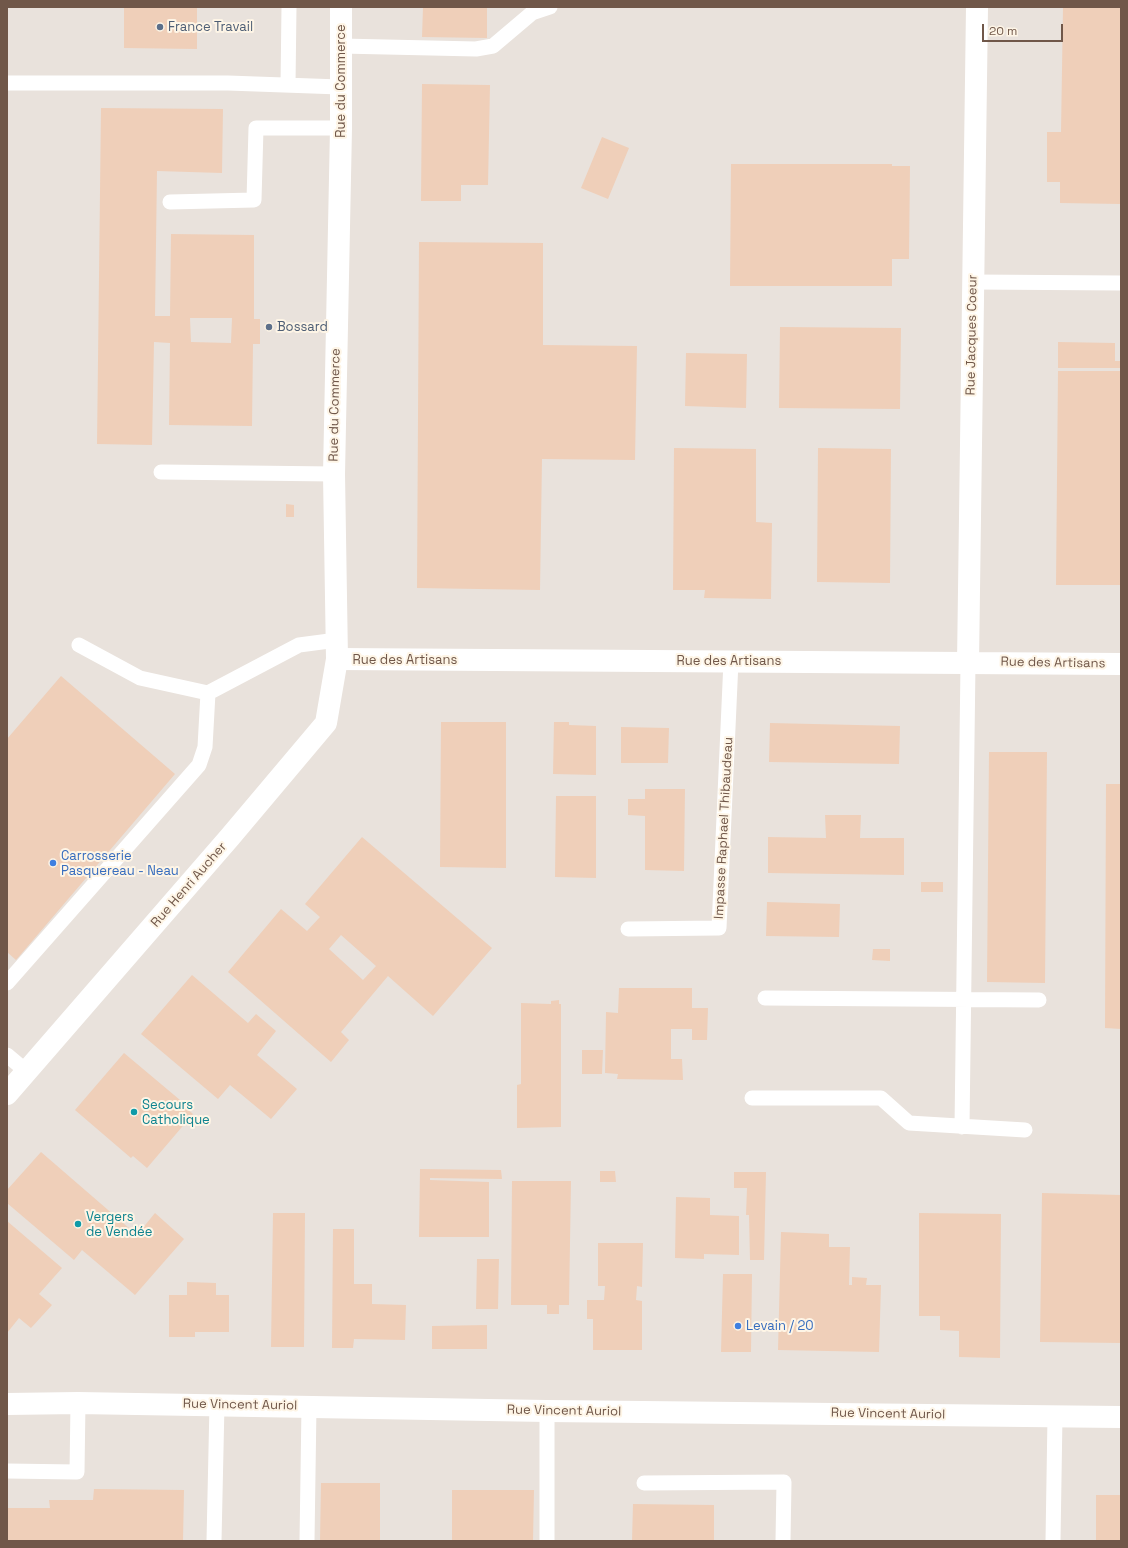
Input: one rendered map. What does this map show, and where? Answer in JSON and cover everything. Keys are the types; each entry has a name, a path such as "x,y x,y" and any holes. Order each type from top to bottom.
{"street":[{"name":"Rue du Commerce","path":"337,650 334,474 341,128 341,7"},
{"name":"Rue Jacques Coeur","path":"968,662 976,7"},
{"name":"Rue des Artisans","path":"337,650 731,662 968,662 1121,664"},
{"name":"Rue Henri Aucher","path":"7,1094 230,837 326,723 337,650"},
{"name":"Rue Vincent Auriol","path":"7,1404 216,1404 547,1411 1121,1417"}],"lane":[{"path":"288,85 289,7"},
{"path":"341,46 476,49 493,46 532,13 550,7"},
{"path":"7,83 288,85 340,87"},
{"path":"170,202 254,200 256,128 341,128"},
{"path":"973,282 1121,283"},
{"path":"160,472 334,474"},
{"path":"79,645 140,678 208,693 299,645 337,650"},
{"name":"Impasse Raphael Thibaudeau","path":"628,929 719,928 731,662"},
{"path":"962,1127 968,662"},
{"path":"7,983 199,765 205,747 208,693"},
{"path":"765,998 1039,1000"},
{"path":"7,1055 26,1071"},
{"path":"752,1098 880,1098 909,1123 1025,1130"},
{"path":"7,1471 77,1472 78,1403"},
{"path":"214,1541 216,1404"},
{"path":"307,1541 309,1406"},
{"path":"547,1411 547,1541"},
{"path":"1053,1541 1055,1416"},
{"path":"644,1483 784,1482 783,1541"}],"shaded area":[{"path":"7,7 1121,7 1121,1541 7,1541"}],"building":[{"name":"France Travail","path":"124,7 197,7 197,49 124,48"},
{"path":"423,7 487,7 487,38 422,37"},
{"path":"1063,7 1121,7 1121,204 1060,203 1060,182 1047,182 1047,132 1061,132"},
{"path":"422,84 490,85 488,185 461,185 461,201 421,201"},
{"path":"101,108 223,109 222,173 157,171 155,316 170,316 171,234 254,235 254,319 260,319 260,344 253,344 252,426 169,425 170,343 154,342 152,445 97,444","holes":["190,318 232,318 231,343 191,342"]},
{"path":"602,137 629,148 608,199 581,188"},
{"path":"731,164 892,164 892,166 910,166 909,259 892,259 892,286 730,286"},
{"path":"419,242 543,243 543,345 637,346 635,460 542,459 540,590 417,588"},
{"path":"780,327 901,328 900,409 779,408"},
{"path":"1058,342 1115,343 1115,361 1121,361 1121,368 1058,368"},
{"path":"686,353 747,354 746,408 685,406"},
{"path":"1058,371 1121,371 1121,585 1056,585"},
{"path":"674,448 756,449 756,522 772,523 771,599 704,598 705,590 673,590"},
{"path":"818,448 891,449 890,583 817,582"},
{"path":"286,504 294,505 294,517 286,517"},
{"name":"Carrosserie Pasquereau - Neau","path":"61,676 175,774 16,960 7,952 7,739"},
{"path":"441,722 506,722 506,868 440,867"},
{"path":"554,722 569,722 569,725 596,726 596,775 553,774"},
{"path":"770,723 900,726 899,764 769,762"},
{"path":"621,727 669,728 668,763 621,763"},
{"path":"989,752 1047,752 1045,983 987,982"},
{"path":"1106,784 1121,784 1121,1029 1105,1028"},
{"path":"645,789 685,789 684,871 645,870 645,816 628,815 628,799 645,799"},
{"path":"556,796 596,796 596,878 555,877"},
{"path":"825,815 861,815 860,838 904,838 904,875 768,873 768,837 826,838"},
{"path":"362,837 492,948 433,1016 388,976 341,1032 349,1040 331,1062 228,972 281,909 307,931 320,917 305,904","holes":["341,935 376,966 363,980 329,949"]},
{"path":"921,882 943,882 943,892 921,892"},
{"path":"767,902 840,904 839,937 766,936"},
{"path":"873,949 890,949 890,961 872,960"},
{"path":"192,975 248,1023 256,1014 276,1031 257,1055 297,1089 271,1119 230,1085 218,1099 141,1034"},
{"path":"619,988 692,988 692,1008 708,1008 707,1040 692,1040 692,1029 671,1029 671,1059 682,1059 683,1080 617,1079 618,1074 605,1073 606,1012 618,1013"},
{"path":"559,1000 559,1004 561,1004 561,1127 517,1128 517,1085 521,1084 521,1003 551,1004 551,1001"},
{"path":"582,1050 603,1050 602,1074 582,1074"},
{"name":"Secours Catholique","path":"124,1053 180,1100 179,1102 193,1114 147,1168 133,1156 131,1158 75,1110"},
{"name":"Vergers de Vendée","path":"41,1152 137,1235 155,1213 184,1239 135,1295 82,1250 74,1260 7,1203 7,1190"},
{"path":"420,1169 501,1170 502,1179 430,1178 430,1180 489,1182 489,1237 419,1237"},
{"path":"600,1171 615,1171 616,1182 600,1182"},
{"path":"734,1172 766,1172 764,1260 750,1260 749,1215 746,1215 747,1188 734,1188"},
{"path":"512,1181 571,1181 569,1305 559,1305 559,1314 547,1314 547,1305 511,1305"},
{"path":"1042,1193 1121,1195 1121,1343 1040,1342"},
{"path":"676,1197 710,1198 710,1215 739,1216 739,1255 704,1254 704,1259 675,1258"},
{"path":"273,1213 305,1213 304,1347 271,1347"},
{"path":"919,1213 1001,1214 1000,1358 959,1357 959,1331 940,1330 940,1316 919,1316"},
{"path":"7,1221 62,1268 39,1294 52,1305 31,1328 19,1318 7,1333"},
{"path":"333,1229 354,1229 354,1284 372,1284 372,1304 406,1305 405,1340 354,1339 353,1348 332,1348"},
{"path":"781,1232 829,1234 829,1247 850,1247 849,1285 852,1285 852,1277 867,1278 866,1285 881,1285 879,1352 778,1350"},
{"path":"598,1243 643,1243 642,1287 637,1286 636,1300 642,1301 642,1350 593,1350 593,1319 587,1319 587,1300 604,1300 605,1286 598,1286"},
{"path":"477,1259 499,1259 498,1309 476,1309"},
{"path":"723,1274 752,1274 751,1352 721,1352"},
{"path":"187,1282 216,1283 216,1295 229,1295 229,1332 195,1332 195,1337 169,1337 169,1295 187,1295"},
{"path":"487,1325 487,1349 432,1349 432,1326"},
{"path":"321,1483 380,1483 380,1541 320,1541"},
{"path":"94,1489 184,1490 183,1541 7,1541 7,1508 50,1508 49,1500 93,1500"},
{"path":"452,1490 534,1490 533,1541 452,1541"},
{"path":"1096,1495 1121,1495 1121,1541 1096,1541"},
{"path":"633,1504 714,1505 714,1541 632,1541"}],"place":[{"name":"France Travail","path":"160,27"},
{"name":"Bossard","path":"269,327"},
{"name":"Carrosserie Pasquereau - Neau","path":"53,863"},
{"name":"Secours Catholique","path":"134,1112"},
{"name":"Vergers de Vendée","path":"78,1224"},
{"name":"Levain / 20","path":"738,1326"}]}
